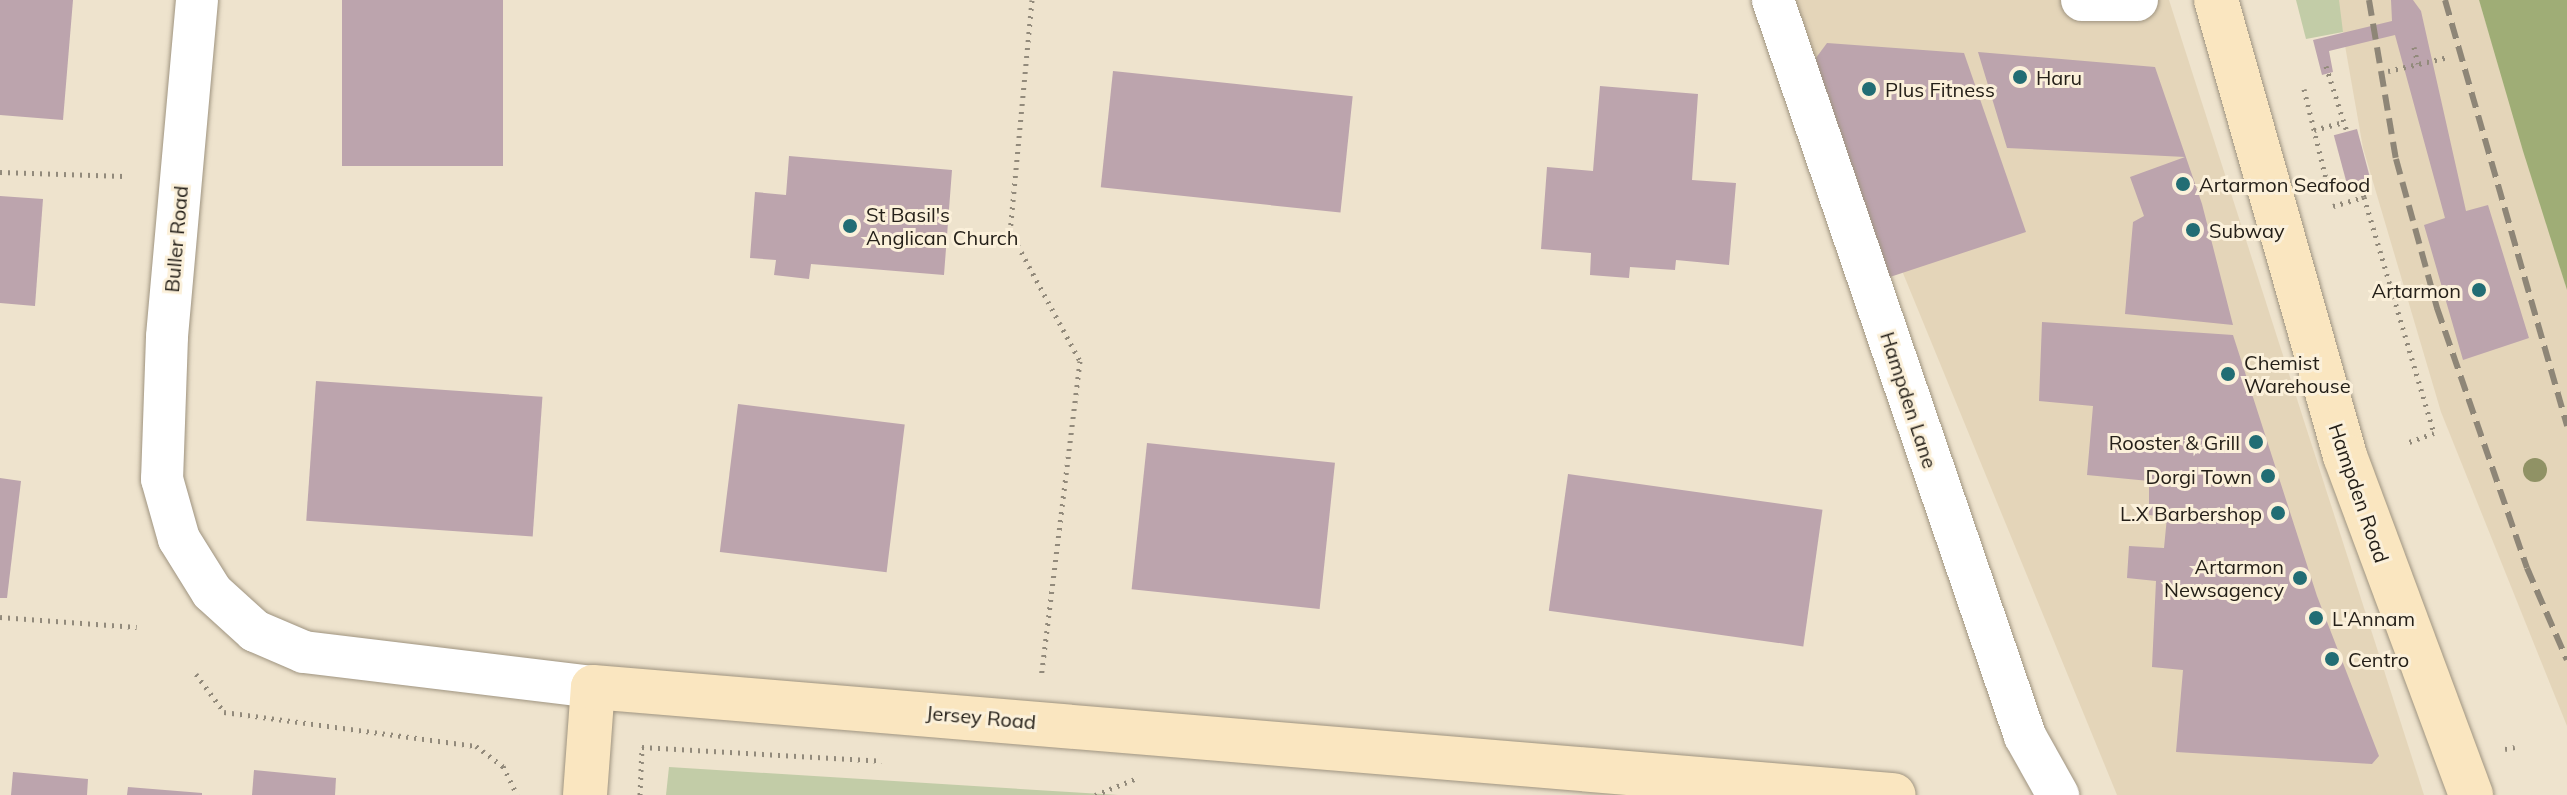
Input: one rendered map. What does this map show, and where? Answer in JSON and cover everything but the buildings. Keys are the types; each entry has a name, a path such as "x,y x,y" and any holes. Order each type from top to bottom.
{"street":[{"name":"Buller Road","path":"162,479 167,337 197,0"},
{"name":"Hampden Lane","path":"1773,0 2025,736 2058,795"},
{"path":"2082,0 2137,0"},
{"name":"Hampden Road","path":"2216,0 2345,456 2471,795"},
{"name":"Jersey Road","path":"162,479 179,539 212,592 255,631 352,663 593,687 1036,721 1617,784 1894,795"},
{"path":"585,795 593,687"}],"path":[{"path":"1032,0 1010,231 1080,361 1036,721"},
{"path":"2414,47 2418,64"},
{"path":"2388,71 2448,57"},
{"path":"2326,66 2347,132"},
{"path":"2304,89 2330,195"},
{"path":"2314,130 2344,122"},
{"path":"0,172 124,176"},
{"path":"2360,185 2434,433 2407,443"},
{"path":"2333,206 2364,197"},
{"path":"0,617 137,627"},
{"path":"196,674 224,712 476,746 503,766 517,795"},
{"path":"640,795 642,747 890,761"},
{"path":"2505,749 2515,747"},
{"path":"1106,776 1152,781"},
{"path":"1095,795 1136,779"}],"shaded area":[{"path":"1791,0 2169,0 2424,795 2117,795"},
{"path":"2337,0 2479,0 2567,290 2567,726 2441,412 2363,148"}],"green space":[{"path":"2296,0 2339,0 2343,32 2306,39"},
{"path":"2479,0 2567,0 2567,290 2523,151"},
{"path":"669,767 1118,795 666,795"}],"railway":[{"path":"2369,0 2396,159 2437,308 2527,568 2567,660"},
{"path":"2445,0 2567,426"}],"place":[{"name":"Haru","path":"2020,77"},
{"name":"Plus Fitness","path":"1869,89"},
{"name":"Artarmon Seafood","path":"2183,184"},
{"name":"St Basil's Anglican Church","path":"850,226"},
{"name":"Subway","path":"2193,230"},
{"name":"Artarmon","path":"2479,290"},
{"name":"Chemist Warehouse","path":"2228,374"},
{"name":"Rooster & Grill","path":"2256,442"},
{"name":"Dorgi Town","path":"2268,476"},
{"name":"L.X Barbershop","path":"2278,513"},
{"name":"Artarmon Newsagency","path":"2300,578"},
{"name":"L'Annam","path":"2316,618"},
{"name":"Centro","path":"2332,659"}]}
